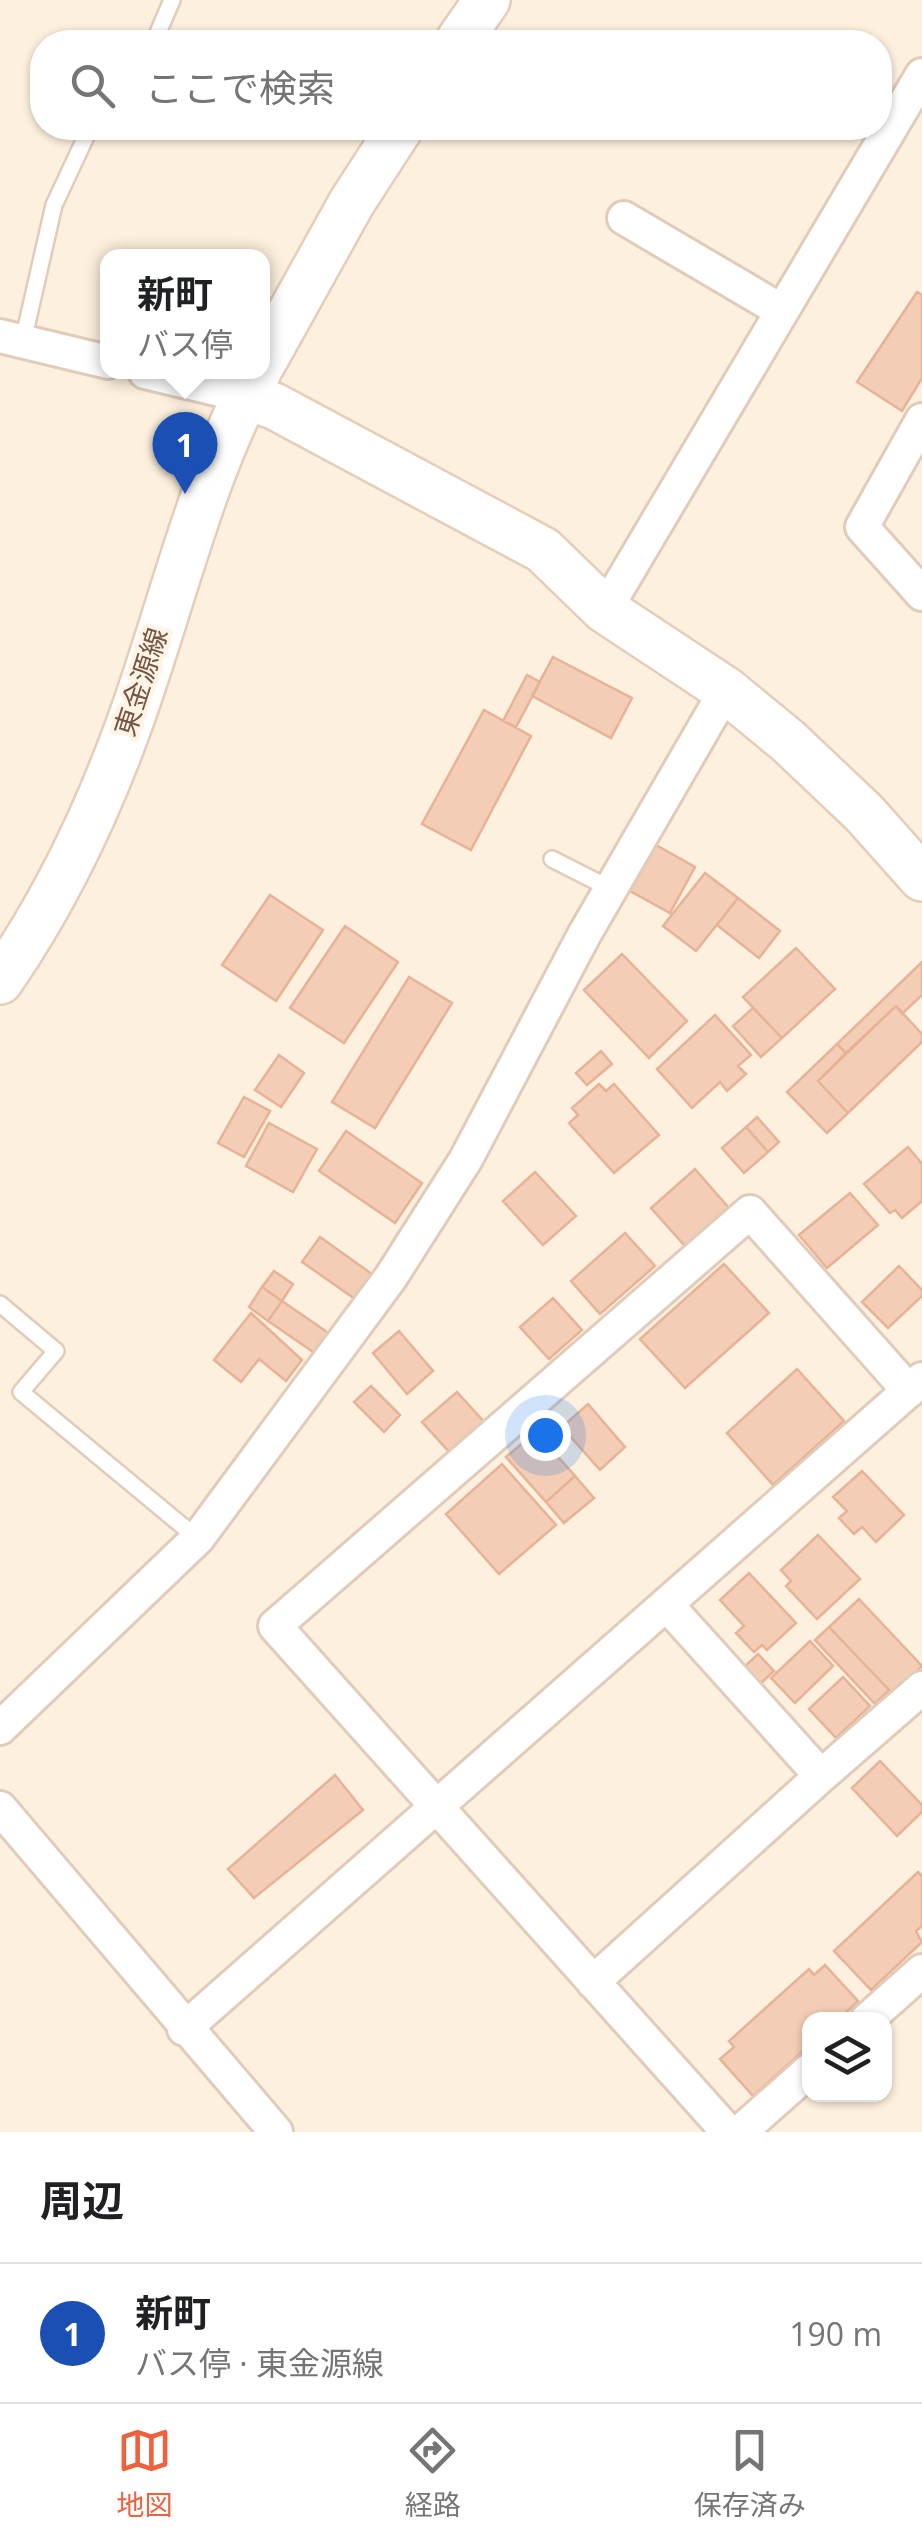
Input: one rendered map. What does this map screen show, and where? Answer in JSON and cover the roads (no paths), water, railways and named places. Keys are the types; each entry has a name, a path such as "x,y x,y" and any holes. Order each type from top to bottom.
{"main road":[{"path":"466,30 487,0"},
{"name":"東金源線","path":"270,350 352,202 392,140"},
{"name":"東金源線","path":"0,981 95,810 254,379"},
{"path":"256,379 274,406 543,550 605,610 726,690 852,801 922,878"}],"street":[{"path":"892,126 922,75"},
{"path":"605,610 883,140"},
{"path":"624,218 782,311"},
{"path":"12,338 100,360"},
{"path":"922,420 862,527 922,594"},
{"path":"0,1728 198,1538 391,1277 457,1174 611,889 726,690"},
{"path":"184,2028 438,1808 915,1385 750,1212 275,1626 438,1808 594,1982 728,2132"},
{"path":"668,1605 820,1776"},
{"path":"594,1982 922,1688"},
{"path":"0,1808 276,2132"},
{"path":"876,2012 922,1971"},
{"path":"740,2132 802,2077"}],"lane":[{"path":"159,30 172,0"},
{"path":"12,338 54,205 84,140"},
{"path":"552,859 611,889"},
{"path":"0,1304 56,1351 22,1392 198,1538"}],"place":[{"name":"新町","path":"185,494"}]}
